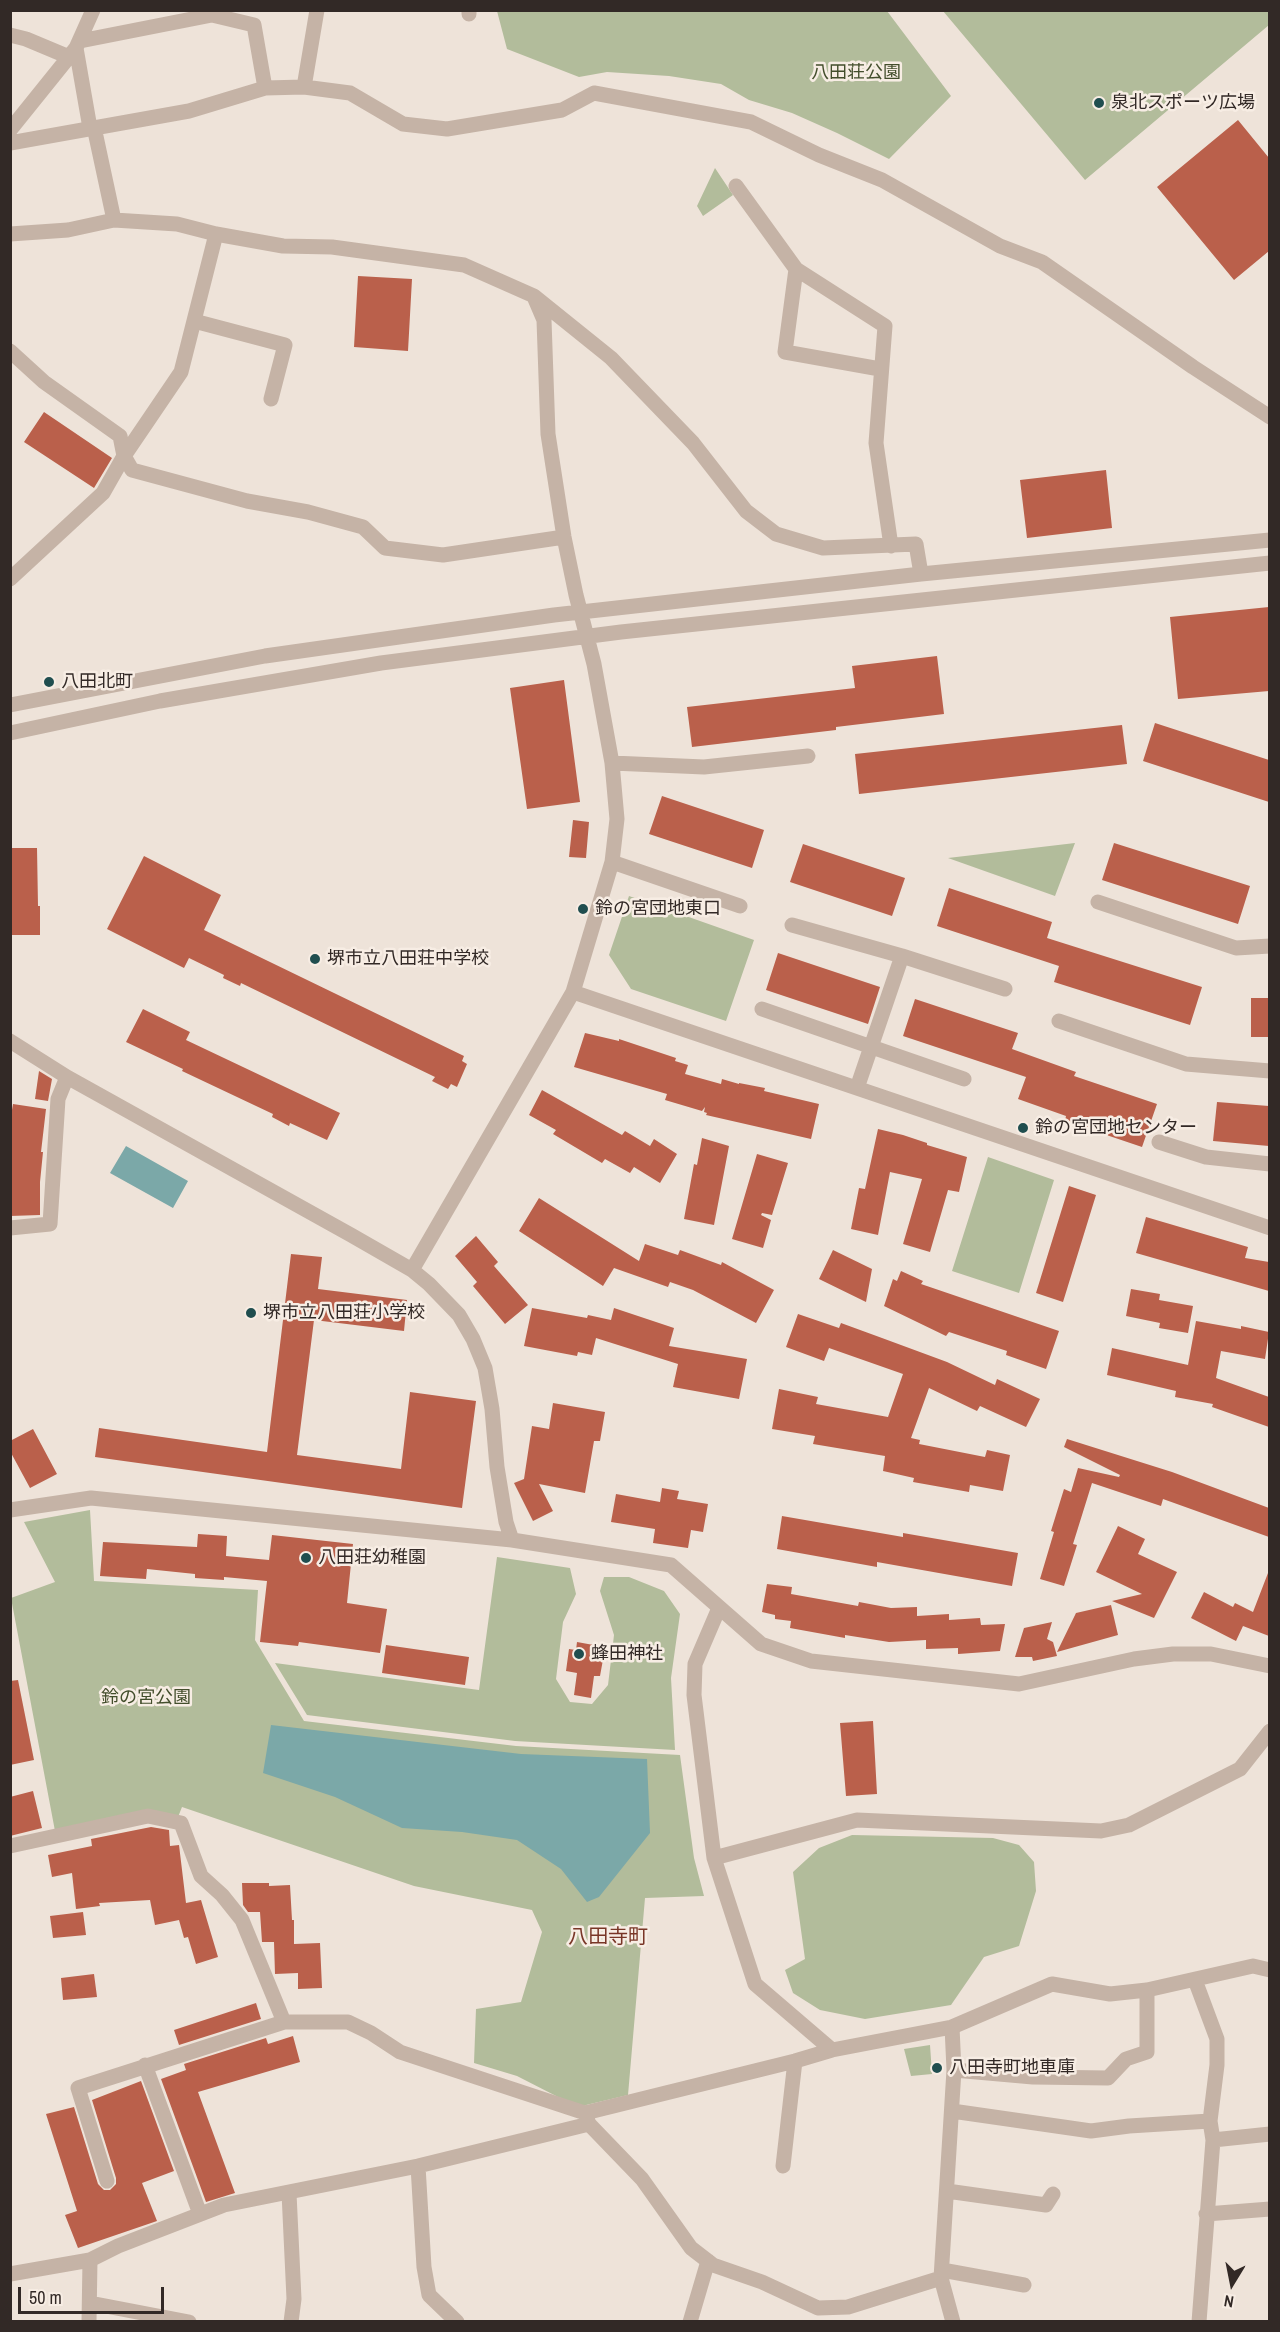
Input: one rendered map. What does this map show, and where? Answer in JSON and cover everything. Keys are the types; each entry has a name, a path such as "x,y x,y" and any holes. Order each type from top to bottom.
{"street":[{"path":"10,130 75,49 93,10"},
{"path":"304,87 317,10"},
{"path":"10,35 75,49 212,15 254,26 265,88"},
{"path":"75,49 114,220"},
{"path":"10,143 189,111 265,88 304,87 350,93 403,124 447,129 561,110 594,93 751,122 819,155 882,180 1000,246 1042,262 1269,417"},
{"path":"736,186 796,269 885,326 876,443 891,546"},
{"path":"10,234 68,230 114,220 177,224 216,234 283,246 332,247 464,265 534,296 611,358 693,443 746,511 776,534 822,548 916,544 921,574"},
{"path":"10,579 104,493 124,456 181,372 216,234"},
{"path":"796,269 785,352 880,369"},
{"path":"412,1270 573,992 612,861 617,819 612,763 588,636 564,537 548,434 544,320 534,296"},
{"path":"194,321 285,345 271,399"},
{"path":"10,351 44,382 120,436 124,456 132,470 247,501 340,520 363,527 385,548 443,555 564,537"},
{"path":"10,705 265,656 581,611 921,574 1269,540"},
{"path":"10,733 160,701 370,665 588,636 1269,563"},
{"path":"612,763 704,767 808,756"},
{"path":"612,861 740,906"},
{"path":"1098,902 1236,948 1269,946"},
{"path":"792,925 902,956 1005,989"},
{"path":"857,1088 902,956"},
{"path":"573,992 1269,1228"},
{"path":"762,1009 964,1079"},
{"path":"1059,1021 1185,1064 1269,1071"},
{"path":"11,1044 412,1270 429,1284 459,1315 473,1339 485,1368 492,1409 497,1467 506,1522 512,1540"},
{"path":"10,1228 50,1224 58,1099 67,1077"},
{"path":"1159,1142 1206,1157 1269,1164"},
{"path":"10,1519 18,1509 91,1498 512,1540 671,1565 761,1644 811,1661 1019,1684 1134,1659 1173,1654 1211,1654 1269,1666"},
{"path":"719,1608 694,1664 694,1695 714,1857 755,1984 832,2050"},
{"path":"714,1857 856,1820 1101,1831 1129,1825 1240,1769 1269,1731"},
{"path":"10,1846 148,1816 181,1823 201,1876 222,1895 242,1920 284,2022"},
{"path":"10,2274 90,2260 118,2246 224,2205 418,2166 832,2050 952,2027 1052,1984 1110,1994 1147,1990 1253,1966 1267,1967"},
{"path":"1195,1980 1216,2039 1217,2065 1210,2121 1213,2140 1199,2322"},
{"path":"954,2070 1032,2078 1108,2078 1126,2059 1147,2052 1147,1990"},
{"path":"107,2181 78,2088 284,2022 348,2022 371,2033 400,2052 587,2119 642,2179 691,2248 713,2265 762,2282 817,2315 848,2307 942,2274 1024,2284"},
{"path":"952,2027 954,2070 942,2274 953,2322"},
{"path":"783,2166 795,2061"},
{"path":"146,2065 200,2214"},
{"path":"952,2111 1091,2131 1129,2126 1210,2121"},
{"path":"1213,2140 1269,2134"},
{"path":"418,2166 424,2267 429,2295 457,2322"},
{"path":"947,2191 1046,2205 1053,2194"},
{"path":"289,2193 294,2299 291,2322"},
{"path":"1206,2214 1269,2209"},
{"path":"89,2322 90,2260"},
{"path":"690,2322 708,2262"},
{"path":"90,2303 189,2322"}],"green space":[{"name":"泉北スポーツ広場","path":"1269,10 1269,25 1085,180 943,11"},
{"name":"八田荘公園","path":"497,11 887,11 951,96 889,159 792,113 749,100 721,84 669,76 607,72 579,77 507,49"},
{"path":"715,168 733,195 703,216 697,206"},
{"path":"1075,843 1055,896 948,858"},
{"path":"629,896 754,940 726,1021 631,989 609,955"},
{"path":"988,1157 1054,1180 1019,1293 952,1271"},
{"name":"鈴の宮公園","path":"90,1510 94,1581 258,1590 255,1640 304,1721 516,1746 680,1755 694,1858 704,1896 645,1898 628,2095 582,2106 558,2097 517,2076 474,2063 476,2009 521,2002 542,1932 532,1910 414,1886 182,1807 178,1817 55,1831 11,1598 55,1582 24,1522"},
{"name":"蜂田神社","path":"497,1557 570,1568 576,1594 563,1622 556,1679 570,1702 592,1704 608,1685 614,1635 600,1591 604,1577 629,1577 664,1591 680,1614 671,1678 675,1750 515,1741 307,1715 275,1663 479,1690"},
{"path":"852,1835 993,1838 1019,1845 1034,1862 1036,1891 1019,1946 984,1957 951,2005 865,2019 820,2010 793,1993 785,1970 805,1959 793,1872 819,1848"},
{"path":"930,2045 932,2074 911,2076 904,2049"}],"water":[{"path":"126,1146 188,1181 173,1208 110,1173"},
{"path":"271,1725 521,1754 647,1759 650,1833 599,1897 587,1902 561,1869 517,1840 462,1832 402,1828 335,1797 263,1773"}],"building":[{"path":"1238,120 1269,158 1269,251 1234,280 1157,187"},
{"path":"358,276 412,279 408,351 354,347"},
{"path":"44,412 112,458 94,488 24,442"},
{"path":"1106,470 1112,528 1027,538 1020,480"},
{"path":"1269,607 1269,691 1178,699 1170,617"},
{"path":"937,656 944,714 836,727 836,730 692,747 687,707 855,688 852,666"},
{"path":"564,680 580,802 527,809 510,688"},
{"path":"1155,723 1269,760 1269,802 1143,761"},
{"path":"1122,725 1127,764 859,794 855,754"},
{"path":"662,796 764,830 752,868 649,834"},
{"path":"573,820 589,822 586,858 569,857"},
{"path":"1114,843 1250,886 1238,924 1102,880"},
{"path":"803,844 905,878 892,916 790,882"},
{"path":"10,848 37,848 40,935 10,935"},
{"path":"144,856 221,895 204,930 464,1056 462,1061 467,1064 457,1087 451,1084 448,1089 432,1081 435,1077 241,983 240,986 223,978 224,975 189,958 184,968 107,929"},
{"path":"949,888 1052,922 1047,938 1202,987 1190,1025 1054,982 1059,966 937,926"},
{"path":"778,953 880,987 868,1024 766,990"},
{"path":"1251,998 1269,998 1269,1037 1251,1037"},
{"path":"915,999 1018,1033 1012,1049 1076,1072 1074,1076 1157,1104 1142,1147 1065,1121 1066,1116 1018,1099 1026,1077 903,1036"},
{"path":"143,1009 190,1032 186,1040 340,1113 327,1140 290,1123 289,1126 272,1117 273,1114 126,1042"},
{"path":"585,1033 619,1041 619,1039 676,1058 675,1061 688,1065 685,1074 721,1084 722,1079 765,1088 764,1091 819,1104 811,1139 706,1115 705,1107 702,1111 665,1100 667,1094 574,1067"},
{"path":"39,1071 52,1079 48,1101 35,1099"},
{"path":"542,1090 622,1135 625,1131 650,1146 654,1139 677,1154 660,1183 634,1167 630,1173 605,1159 602,1163 553,1134 556,1130 529,1115"},
{"path":"1217,1102 1269,1106 1269,1146 1213,1141"},
{"path":"13,1104 46,1109 41,1152 43,1152 40,1215 10,1216 10,1122"},
{"path":"878,1129 967,1157 959,1192 948,1190 930,1252 903,1244 922,1179 890,1172 878,1235 851,1229 859,1188 865,1189"},
{"path":"702,1138 729,1146 714,1225 684,1219 694,1164 697,1165"},
{"path":"757,1154 788,1163 772,1215 762,1213 761,1215 771,1220 763,1248 732,1239"},
{"path":"1069,1186 1096,1195 1063,1302 1036,1293"},
{"path":"539,1198 639,1261 645,1244 678,1255 680,1250 721,1265 722,1262 774,1290 756,1323 693,1290 670,1282 668,1287 614,1268 603,1286 519,1231"},
{"path":"1146,1217 1248,1247 1245,1258 1269,1262 1269,1291 1136,1253"},
{"path":"476,1236 498,1262 494,1266 528,1305 505,1324 473,1286 477,1282 455,1256"},
{"path":"833,1250 872,1269 866,1302 819,1279"},
{"path":"291,1254 322,1257 318,1289 407,1300 404,1331 314,1320 297,1455 401,1469 410,1392 476,1401 462,1508 95,1457 99,1428 267,1452"},
{"path":"901,1271 923,1281 921,1284 1059,1331 1046,1369 1006,1355 1007,1351 949,1332 946,1336 884,1306 893,1279 897,1281"},
{"path":"1131,1289 1160,1294 1159,1300 1193,1306 1188,1333 1159,1328 1160,1323 1126,1316"},
{"path":"532,1308 611,1320 614,1308 674,1328 669,1346 747,1359 739,1399 673,1387 678,1364 596,1338 592,1355 578,1352 577,1356 524,1346"},
{"path":"798,1314 839,1328 841,1323 947,1362 995,1385 997,1379 1040,1399 1026,1427 980,1406 977,1411 929,1388 911,1438 920,1440 919,1444 985,1457 987,1450 1010,1455 1003,1491 970,1485 969,1492 913,1482 914,1478 883,1471 885,1456 813,1444 815,1436 772,1429 779,1389 818,1397 816,1404 888,1417 903,1374 829,1348 824,1361 786,1347"},
{"path":"1196,1321 1269,1332 1265,1359 1221,1351 1216,1378 1269,1397 1269,1427 1212,1407 1213,1404 1175,1397 1176,1391 1107,1375 1112,1348 1188,1365"},
{"path":"553,1403 605,1412 600,1441 594,1441 585,1493 539,1484 553,1511 533,1521 514,1483 524,1479 532,1426 549,1429"},
{"path":"33,1429 57,1474 30,1488 10,1451 10,1441"},
{"path":"1067,1439 1172,1472 1269,1508 1269,1537 1163,1499 1161,1506 1092,1483 1073,1544 1077,1545 1064,1586 1040,1579 1064,1489 1071,1492 1078,1468 1119,1477 1120,1475 1064,1447"},
{"path":"662,1488 679,1491 677,1499 708,1504 703,1532 691,1530 688,1548 653,1543 655,1529 611,1522 616,1494 660,1502"},
{"path":"782,1516 903,1537 903,1533 1018,1553 1012,1586 877,1562 877,1567 777,1549"},
{"path":"1118,1526 1145,1539 1138,1554 1177,1572 1154,1618 1112,1601 1142,1594 1096,1572"},
{"path":"198,1534 227,1536 226,1556 269,1560 272,1535 353,1544 347,1603 387,1609 380,1653 299,1642 298,1646 260,1642 267,1581 224,1577 224,1580 195,1578 195,1574 147,1569 146,1579 100,1576 103,1542 197,1547"},
{"path":"1268,1573 1269,1636 1243,1626 1236,1641 1191,1618 1204,1592 1233,1607 1235,1603 1253,1612"},
{"path":"767,1584 792,1587 791,1594 858,1606 859,1602 891,1608 917,1607 917,1616 949,1614 949,1620 980,1618 981,1625 1005,1624 1000,1651 958,1654 958,1648 926,1649 926,1640 889,1642 845,1635 845,1638 790,1628 791,1621 775,1619 775,1615 762,1612"},
{"path":"1111,1605 1118,1635 1057,1652 1076,1613"},
{"path":"1052,1622 1047,1639 1053,1642 1057,1656 1033,1661 1032,1657 1015,1657 1024,1628"},
{"path":"577,1642 599,1646 597,1653 604,1654 600,1676 594,1676 591,1698 574,1695 577,1673 566,1671 569,1649 576,1650"},
{"path":"386,1645 469,1657 465,1685 382,1673"},
{"path":"18,1680 34,1760 10,1765 10,1681"},
{"path":"873,1721 877,1794 846,1796 840,1723"},
{"path":"33,1791 42,1828 10,1836 10,1797"},
{"path":"151,1827 169,1830 170,1846 179,1845 186,1903 201,1900 218,1957 196,1964 188,1937 184,1938 179,1920 155,1925 150,1900 99,1903 100,1906 76,1909 72,1873 52,1877 48,1855 92,1846 91,1839"},
{"path":"242,1883 269,1883 269,1886 290,1885 294,1944 320,1943 322,1988 298,1989 298,1973 275,1974 274,1942 262,1942 260,1912 248,1912 243,1905"},
{"path":"83,1912 86,1935 53,1938 50,1916"},
{"path":"94,1974 97,1997 63,2000 61,1978"},
{"path":"256,2003 261,2019 179,2045 174,2030"},
{"path":"293,2036 300,2062 198,2092 235,2193 206,2202 161,2079 186,2070 184,2064 266,2038 268,2044"},
{"path":"141,2081 174,2171 142,2183 157,2221 78,2248 65,2215 77,2211 46,2114 74,2107 98,2184 104,2190 110,2190 116,2184 116,2178 92,2100"}],"place":[{"name":"泉北スポーツ広場","path":"1099,103"},
{"name":"八田北町","path":"49,682"},
{"name":"鈴の宮団地東口","path":"583,909"},
{"name":"堺市立八田荘中学校","path":"315,959"},
{"name":"鈴の宮団地センター","path":"1023,1128"},
{"name":"堺市立八田荘小学校","path":"251,1313"},
{"name":"八田荘幼稚園","path":"306,1558"},
{"name":"蜂田神社","path":"579,1654"},
{"name":"八田寺町地車庫","path":"937,2068"}],"district":[{"name":"八田寺町","path":"608,1938"}]}
